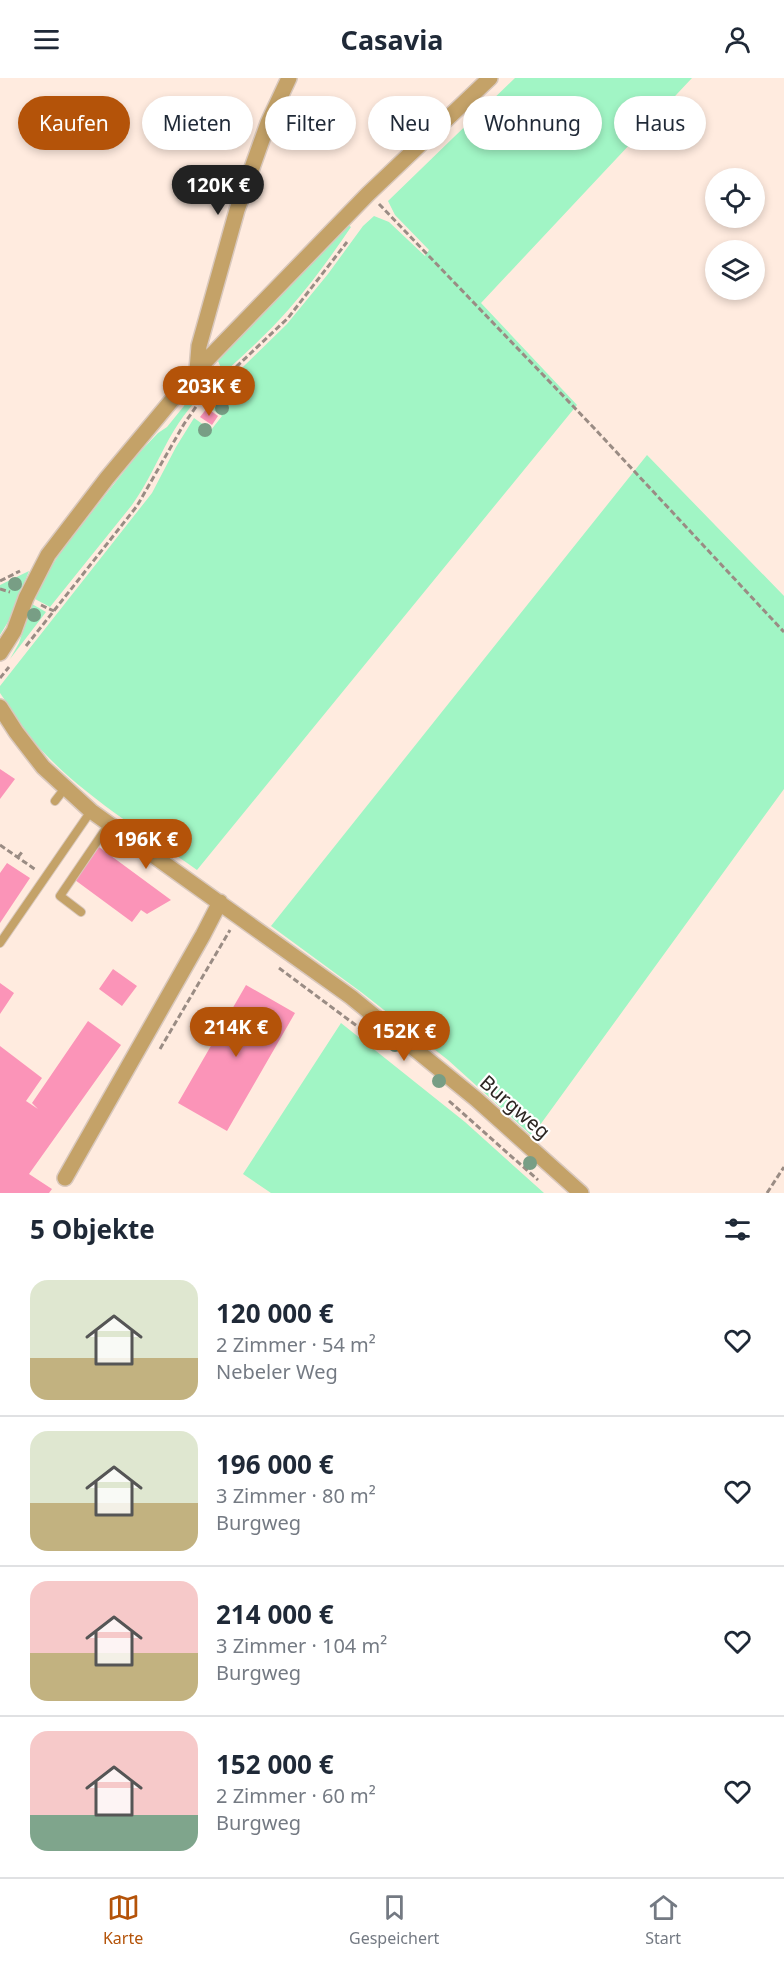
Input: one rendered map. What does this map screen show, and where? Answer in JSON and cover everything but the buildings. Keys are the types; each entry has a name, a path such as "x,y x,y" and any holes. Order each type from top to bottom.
{"street":[{"path":"197,370 199,346 237,210 267,123 290,78"},
{"path":"0,653 14,631 26,598 48,555 106,478 197,370 368,194 490,78"},
{"name":"Burgweg","path":"0,707 43,767 91,811 351,997 476,1099 581,1193"},
{"path":"65,1178 219,902"}],"lane":[{"path":"55,801 65,788"},
{"path":"0,943 91,811"},
{"path":"81,912 60,896 109,824"}],"path":[{"path":"368,194 594,428 784,632"},
{"path":"22,651 137,506 184,424 200,401 288,318 350,238"},
{"path":"0,678 15,660"},
{"path":"0,845 45,876"},
{"path":"18,857 22,852"},
{"path":"271,963 365,1032"},
{"path":"443,1096 545,1185"},
{"path":"767,1193 784,1167"}],"green space":[{"path":"515,78 692,78 675,96 614,96 614,150 624,150 481,303 577,405 197,870 121,818 67,775 29,736 0,693 0,686 152,493 194,418 211,430 222,416 205,404 287,324 363,226 374,216 389,222 425,256 429,250 395,215 388,201 441,150 451,150 451,140 463,128 463,150 602,150 602,96 496,96"},
{"path":"348,225 351,227 337,248 289,309 226,371 221,368 218,361 249,326"},
{"path":"206,374 214,375 214,382 179,423 132,505 50,607 35,599 50,568 65,546 137,455 167,427 184,406 190,391"},
{"path":"647,455 784,596 784,789 532,1136 448,1060 271,926"},
{"path":"29,571 11,617 0,635 0,585"},
{"path":"32,604 46,612 10,659 19,643"},
{"path":"341,1023 465,1122 544,1193 271,1193 243,1174"}]}
